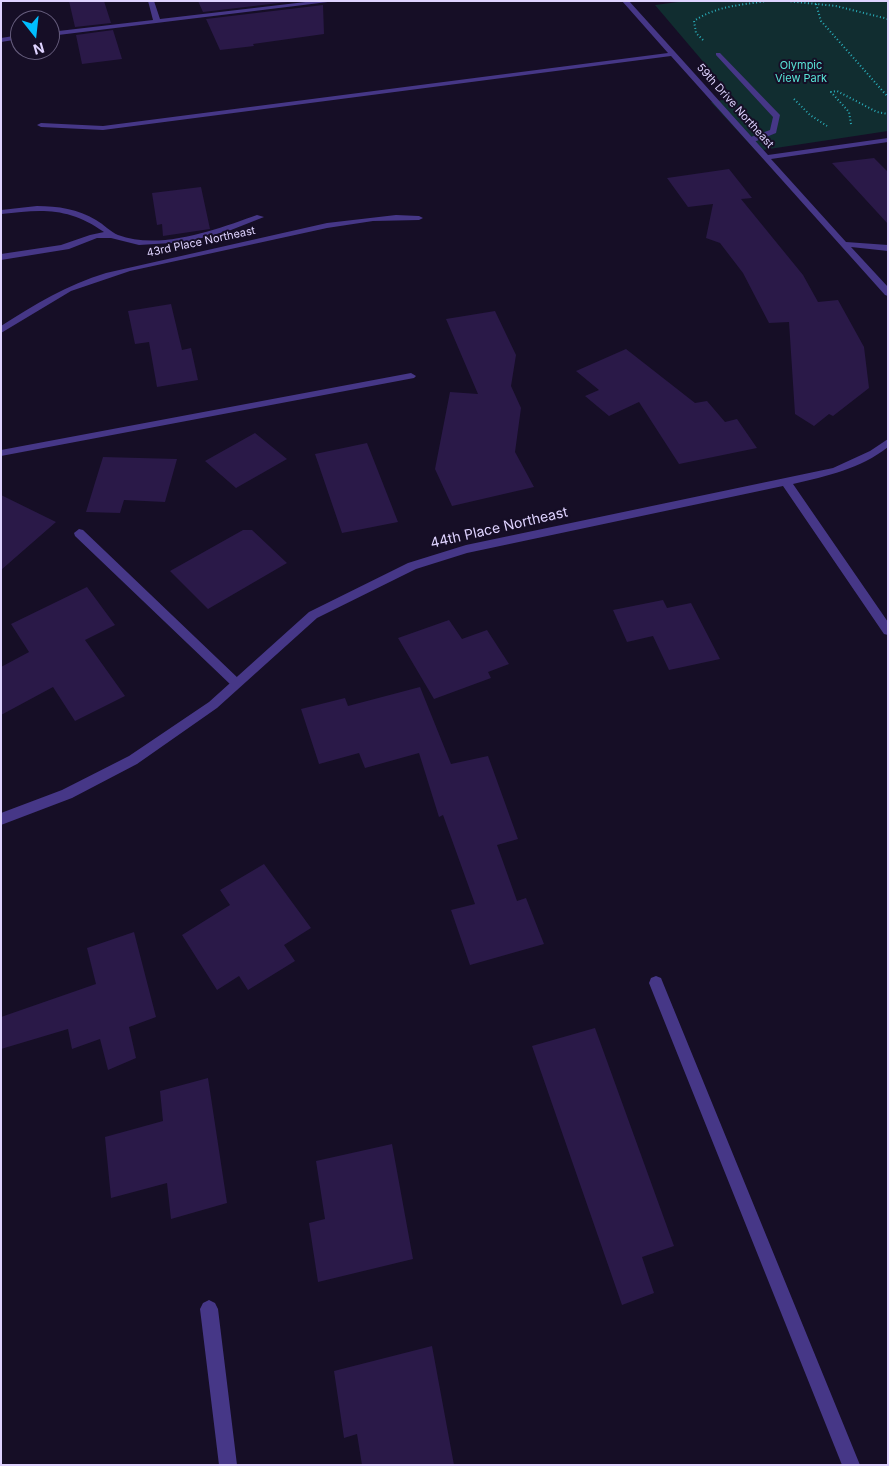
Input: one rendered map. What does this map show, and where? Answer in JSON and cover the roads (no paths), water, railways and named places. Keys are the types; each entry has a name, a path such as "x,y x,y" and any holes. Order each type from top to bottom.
{"street":[{"path":"151,1 157,22"},
{"path":"60,33 333,1"},
{"name":"59th Drive Northeast","path":"625,1 767,157 888,140"},
{"path":"42,125 103,128 673,54"},
{"path":"718,54 777,117 773,130 752,140"},
{"path":"767,157 888,293"},
{"path":"1,212 49,209 71,211 96,223 114,236"},
{"name":"43rd Place Northeast","path":"1,330 47,302 90,280 150,264 308,230 393,216 419,218"},
{"path":"1,257 70,246 100,235 114,236 133,242 166,243 200,238 231,230 260,217"},
{"path":"845,244 888,248"},
{"path":"1,453 411,376"},
{"name":"44th Place Northeast","path":"1,818 67,794 133,760 213,705 313,615 412,566 466,549 836,471 874,453 888,442"},
{"path":"786,482 888,631"},
{"path":"78,533 236,683"},
{"path":"656,982 852,1465"},
{"path":"209,1308 228,1465"}],"park label":[{"name":"Olympic View Park","path":"801,72"}]}
